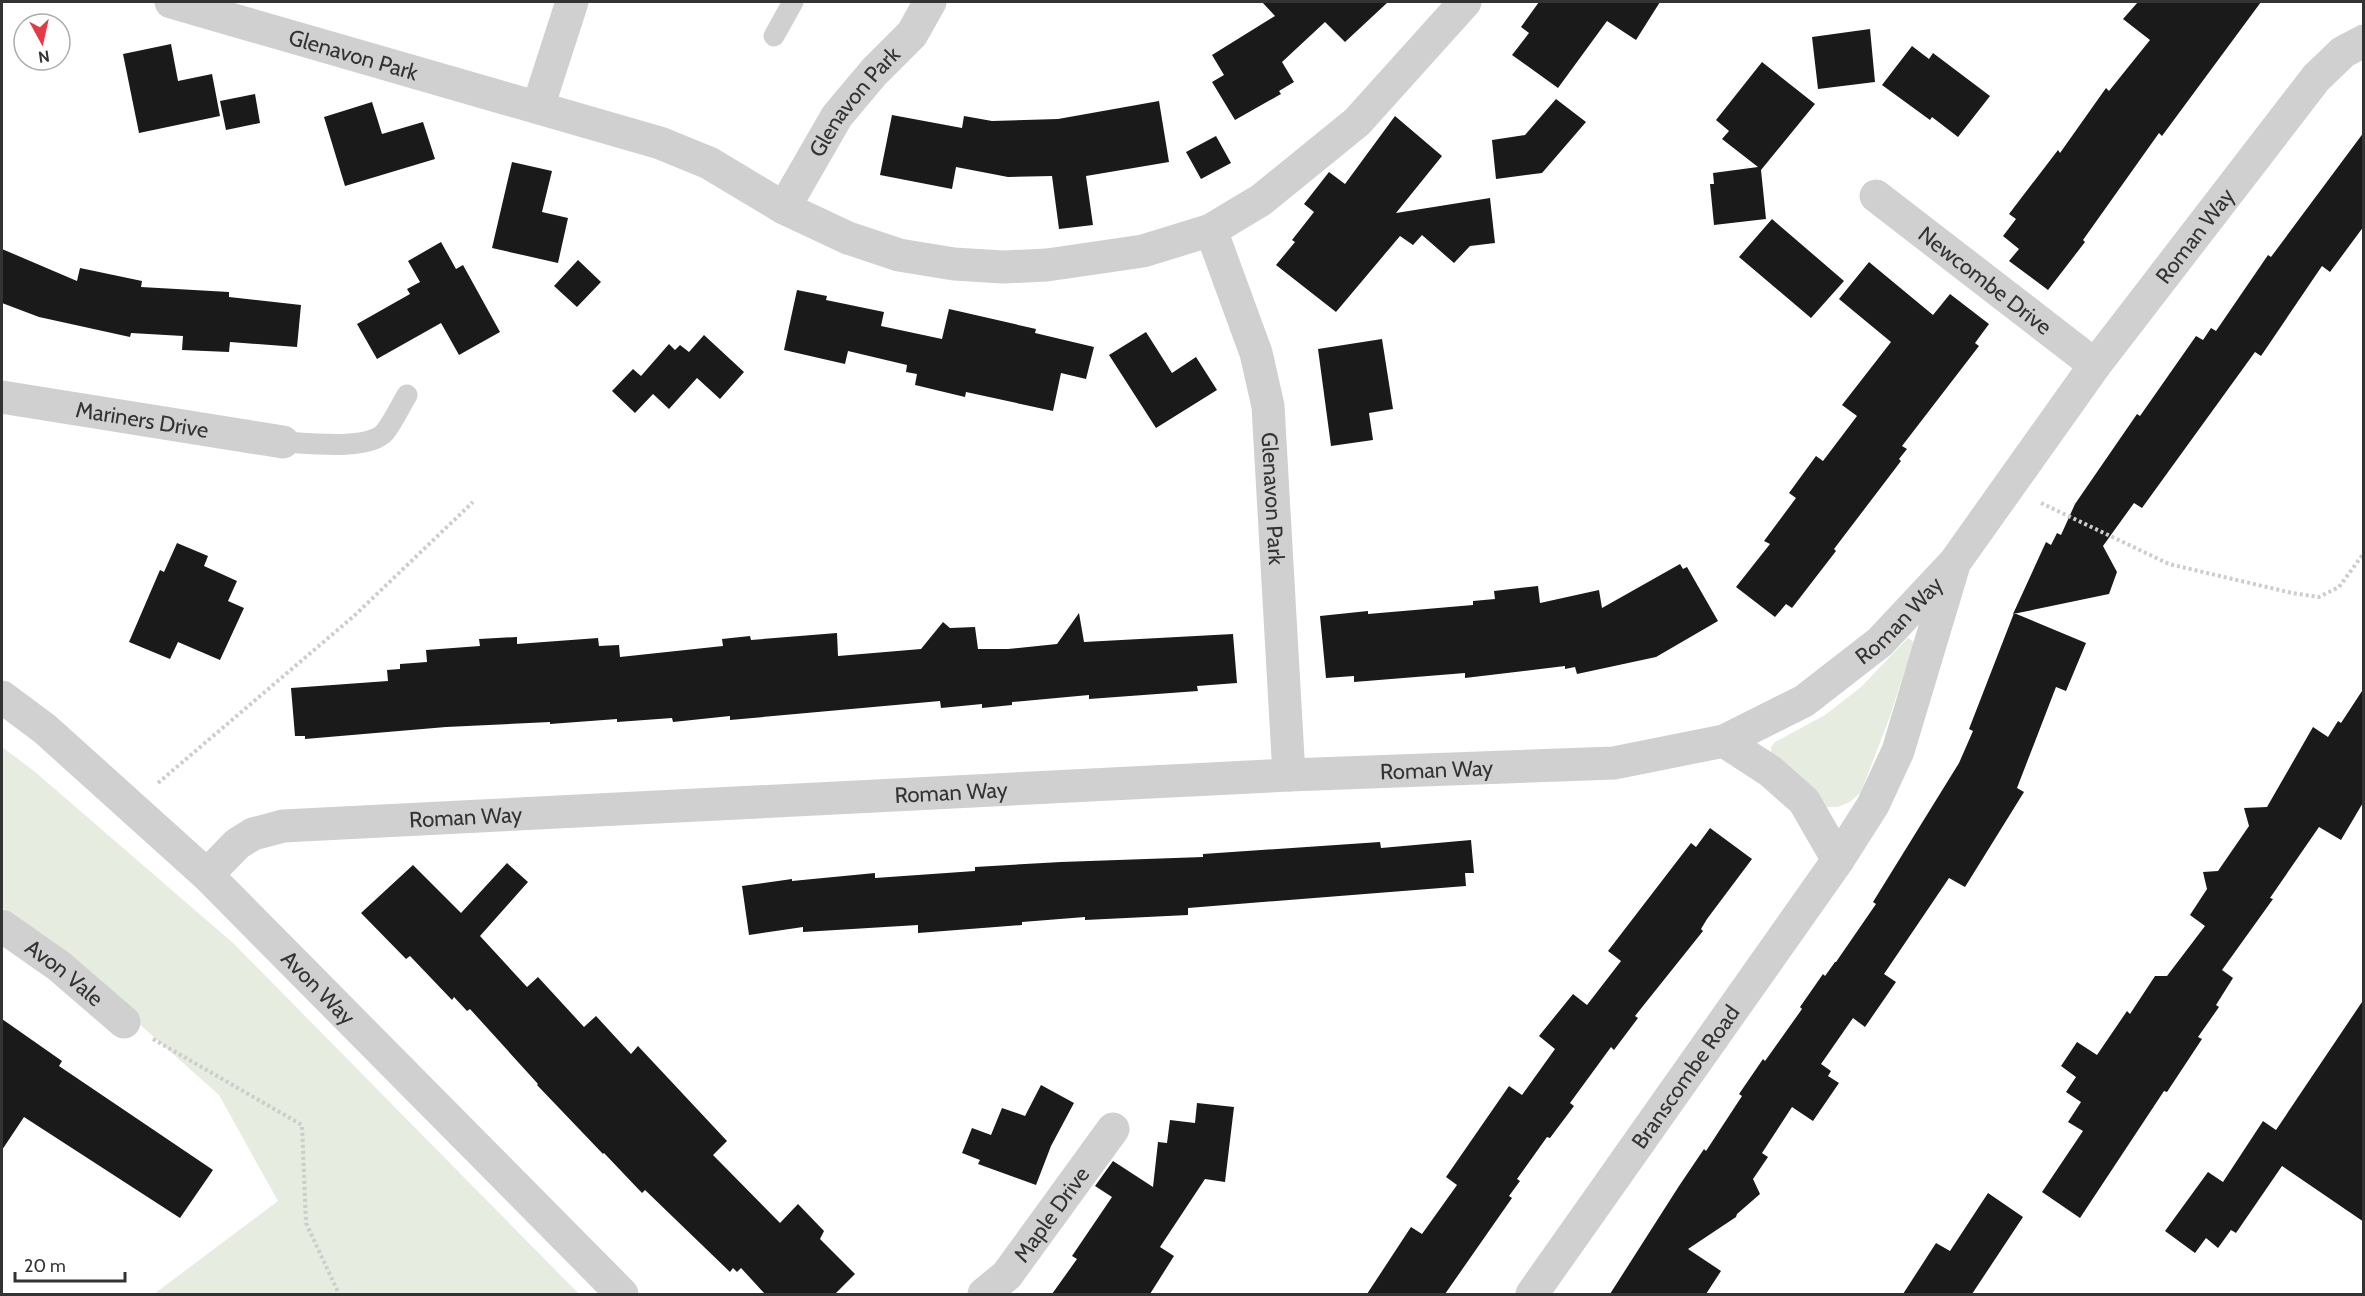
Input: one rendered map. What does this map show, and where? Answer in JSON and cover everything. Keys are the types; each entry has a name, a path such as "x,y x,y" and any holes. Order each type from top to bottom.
{"street":[{"name":"Glenavon Park","path":"171,2 660,143 709,163 784,208 848,238 898,255 954,264 1003,267 1047,265 1143,251 1211,230 1261,200 1358,122 1465,2"},
{"path":"538,107 572,2"},
{"name":"Glenavon Park","path":"784,208 837,116 874,72 912,34 930,2"},
{"name":"Roman Way","path":"207,875 237,843 253,834 283,826 1289,776 1614,763 1724,741 1804,700 1880,642 1954,562 2095,365 2316,78 2343,52 2364,41"},
{"name":"Newcombe Drive","path":"1876,196 2095,365"},
{"name":"Glenavon Park","path":"1211,230 1256,353 1268,406 1289,776"},
{"name":"Mariners Drive","path":"2,398 283,442"},
{"name":"Branscombe Road","path":"1532,1294 1838,860 1873,805 1898,751 1954,562"},
{"name":"Avon Way","path":"2,697 45,729 207,875 622,1294"},
{"path":"1724,741 1770,771 1803,801 1838,860"},
{"name":"Avon Vale","path":"2,926 59,966 124,1022"},
{"name":"Maple Drive","path":"984,1294 1007,1275 1113,1128"}],"lane":[{"path":"774,36 793,2"},
{"path":"283,442 341,446 378,437 384,433 407,396"}],"path":[{"path":"2007,488 2169,564 2292,593 2319,597 2339,587 2364,553"},
{"path":"130,807 354,616 473,502"},
{"path":"124,1022 302,1125 306,1223 339,1294"}],"shaded area":[{"path":"1908,638 1913,641 1913,646 1889,719 1861,792 1850,802 1838,807 1827,807 1771,755 1771,747 1775,742 1825,715 1861,687"},
{"path":"2,747 34,771 233,943 579,1294 154,1294 278,1201 219,1095 46,941 2,907"}],"building":[{"path":"1262,2 1388,2 1345,42 1325,22 1282,62 1294,82 1279,91 1281,94 1235,120 1212,82 1224,75 1212,55 1275,16"},
{"path":"1539,2 1660,2 1636,40 1607,21 1558,88 1512,55 1529,33 1521,27"},
{"path":"2138,2 2261,2 2162,136 2159,133 2083,240 2085,242 2048,290 2009,261 2019,249 2003,236 2016,219 2009,214 2058,150 2060,153 2106,88 2109,91 2150,40 2123,19"},
{"path":"1870,29 1875,82 1818,89 1812,37"},
{"path":"171,44 178,81 212,74 220,116 139,133 123,54"},
{"path":"1912,46 1929,59 1933,53 1990,96 1958,137 1932,117 1930,120 1882,85"},
{"path":"1762,62 1815,104 1761,170 1766,219 1714,225 1710,184 1714,184 1713,173 1758,167 1722,139 1729,131 1716,120"},
{"path":"255,94 260,123 226,130 220,101"},
{"path":"1556,99 1586,122 1542,173 1496,179 1492,140 1525,135"},
{"path":"1159,101 1169,162 1086,176 1093,225 1059,229 1052,176 1008,177 956,167 952,189 880,175 892,115 962,128 964,116 992,121 1058,119"},
{"path":"372,102 382,134 423,122 435,159 345,186 324,117"},
{"path":"1395,116 1442,156 1396,213 1490,198 1495,243 1470,246 1454,263 1422,235 1413,245 1400,236 1336,312 1276,265 1295,242 1292,240 1314,212 1304,204 1329,172 1345,184"},
{"path":"2364,132 2364,226 2330,272 2322,266 2261,356 2255,352 2142,508 2134,503 2103,546 2117,572 2109,594 2013,614 2046,542 2051,545 2057,533 2061,535 2075,504 2137,414 2140,416 2196,336 2203,340 2211,328 2216,331 2268,255 2271,257"},
{"path":"1216,136 1231,163 1201,179 1186,152"},
{"path":"512,162 552,171 542,212 568,218 558,263 492,248"},
{"path":"1772,219 1844,281 1811,318 1739,257"},
{"path":"441,242 456,269 463,265 500,332 459,355 441,323 377,359 357,324 410,294 407,289 420,282 408,261"},
{"path":"2,249 77,281 80,268 142,281 141,287 229,292 229,297 301,305 297,347 230,342 229,352 182,350 183,336 131,333 130,337 39,317 2,303"},
{"path":"578,260 601,282 577,307 554,286"},
{"path":"1869,262 1933,315 1950,294 1989,324 1975,343 1979,346 1902,446 1907,449 1899,459 1901,461 1834,549 1836,551 1792,608 1786,604 1775,617 1736,587 1770,544 1764,541 1796,498 1789,493 1816,456 1823,461 1857,416 1842,405 1891,342 1839,299"},
{"path":"797,290 827,296 826,300 884,312 881,326 942,339 949,309 1036,329 1035,333 1094,347 1086,379 1061,373 1053,411 966,392 965,397 915,385 917,374 906,372 907,365 848,351 845,364 784,350"},
{"path":"1146,332 1172,373 1196,357 1217,390 1156,428 1109,355"},
{"path":"704,335 744,372 720,399 697,378 669,409 653,394 635,413 612,391 633,369 641,376 669,344 675,350 680,345 689,352"},
{"path":"1382,339 1393,409 1369,413 1373,440 1331,446 1318,349"},
{"path":"177,543 208,556 204,566 237,581 228,601 244,608 220,660 178,642 170,659 129,642 160,570 164,572"},
{"path":"1680,564 1683,569 1687,567 1718,621 1656,657 1577,674 1575,667 1565,669 1565,666 1465,678 1465,673 1354,682 1354,676 1326,678 1320,616 1473,605 1473,601 1495,599 1494,591 1538,586 1540,603 1599,590 1602,608"},
{"path":"1079,613 1084,642 1233,634 1237,683 1197,686 1198,691 1089,699 1089,695 1012,702 1012,705 982,708 982,704 941,708 940,701 730,720 730,716 673,722 672,718 617,722 617,719 550,724 550,722 446,727 305,739 305,736 295,736 291,688 388,681 387,670 400,669 400,664 427,662 426,650 480,646 479,639 517,637 517,644 598,638 599,646 619,645 620,657 723,646 722,639 750,636 751,640 837,633 838,656 921,649 943,622 950,628 975,627 978,649 1008,649 1057,644"},
{"path":"2014,613 2086,643 2066,691 2056,687 2017,788 2024,792 1965,887 1949,878 1884,974 1896,982 1865,1027 1853,1018 1821,1064 1831,1071 1828,1076 1839,1083 1813,1121 1792,1107 1762,1153 1768,1157 1753,1179 1760,1194 1736,1217 1688,1249 1721,1271 1706,1294 1610,1294 1679,1186 1704,1149 1706,1151 1742,1096 1739,1094 1802,1009 1800,1007 1823,974 1825,976 1836,962 1876,904 1873,902 1959,763 1973,731 1969,729"},
{"path":"2364,688 2364,801 2341,840 2319,827 2270,898 2273,899 2222,970 2233,978 2216,1005 2219,1007 2198,1037 2202,1039 2167,1092 2164,1091 2080,1218 2042,1192 2083,1131 2068,1122 2081,1102 2066,1092 2076,1077 2061,1066 2077,1042 2097,1055 2127,1011 2130,1014 2155,976 2167,976 2205,926 2190,915 2207,889 2203,872 2218,871 2249,826 2244,808 2267,807 2313,727 2328,737 2338,721 2341,723"},
{"path":"1710,828 1752,859 1707,919 1701,929 1703,931 1635,1016 1638,1018 1614,1050 1611,1047 1570,1103 1574,1106 1550,1138 1547,1137 1517,1179 1520,1181 1509,1196 1512,1198 1445,1294 1367,1294 1411,1227 1422,1234 1457,1185 1446,1177 1509,1086 1522,1095 1555,1049 1539,1036 1573,994 1587,1005 1621,961 1608,951 1691,843 1696,847"},
{"path":"1471,840 1474,873 1465,873 1466,886 1188,908 1188,915 1085,920 1085,917 1022,922 1022,925 918,933 918,925 803,932 803,927 749,935 742,886 792,879 792,881 875,873 875,878 975,871 975,867 1203,857 1203,854 1380,842 1381,848"},
{"path":"507,863 528,882 480,936 527,987 538,977 584,1027 596,1016 631,1054 638,1046 727,1141 713,1155 780,1223 798,1204 824,1231 820,1239 855,1274 835,1294 765,1294 741,1268 737,1272 733,1268 730,1272 645,1190 642,1193 603,1154 537,1085 470,1009 467,1011 454,997 452,1000 410,956 406,959 361,913 413,865 461,913"},
{"path":"2364,999 2364,1222 2282,1166 2236,1233 2231,1230 2218,1248 2206,1238 2195,1253 2165,1231 2208,1172 2223,1182 2263,1121 2276,1130"},
{"path":"2,1019 62,1061 59,1066 213,1170 180,1218 24,1117 2,1150"},
{"path":"1041,1085 1074,1103 1051,1146 1036,1185 978,1164 980,1160 962,1153 972,1128 991,1135 1002,1108 1025,1116"},
{"path":"1197,1103 1234,1107 1225,1182 1205,1179 1160,1247 1174,1256 1150,1294 1052,1294 1077,1259 1072,1256 1112,1197 1095,1186 1113,1161 1153,1187 1158,1142 1167,1143 1170,1120 1195,1123"},
{"path":"1988,1193 2023,1217 1972,1294 1903,1294 1936,1243 1950,1251"}]}
